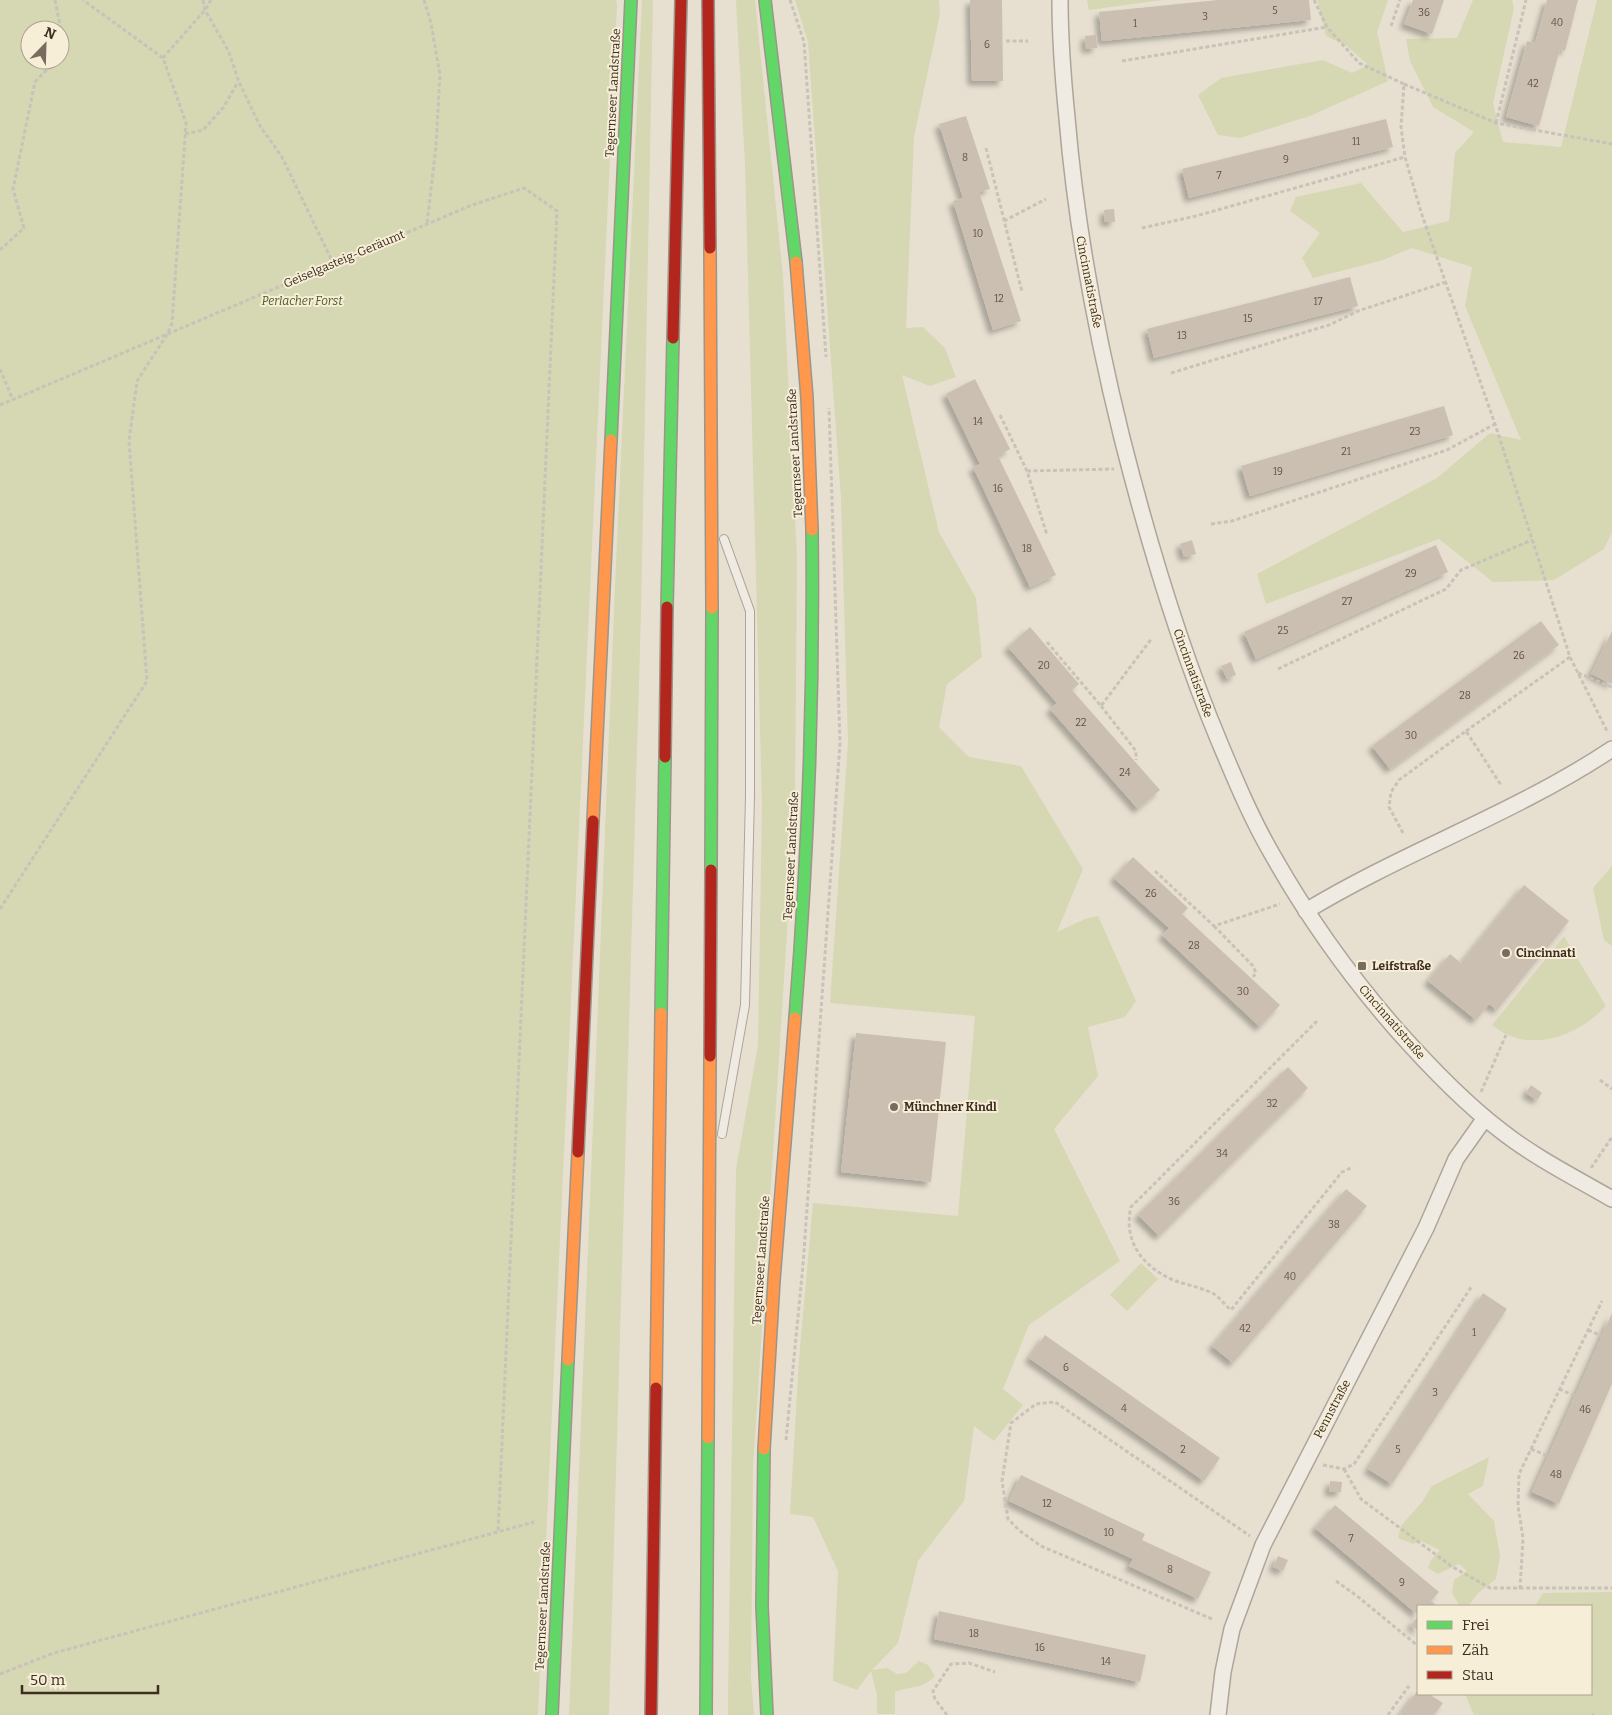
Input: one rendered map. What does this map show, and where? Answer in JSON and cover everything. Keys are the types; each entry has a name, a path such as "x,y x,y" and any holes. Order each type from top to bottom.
{"main road":[{"name":"Tegernseer Landstraße","path":"552,1715 630,0"},
{"path":"651,1715 669,516 681,0"},
{"path":"706,1715 713,509 708,0"},
{"name":"Tegernseer Landstraße","path":"765,0 788,181 803,337 812,524 814,658 807,848 796,1012 773,1260 762,1475 764,1675 767,1715"}],"street":[{"name":"Cincinnatistraße","path":"1060,0 1062,66 1080,238 1110,388 1149,543 1202,700 1238,786 1270,851 1306,911 1378,1008 1411,1046 1485,1118 1542,1160 1612,1199"},
{"path":"1306,911 1512,805 1611,742"},
{"name":"Pennstraße","path":"1218,1715 1223,1672 1232,1628 1263,1545 1305,1460 1426,1228 1461,1149 1485,1118"}],"lane":[{"path":"710,1195 745,1005 750,795 750,611 713,509"}],"path":[{"path":"55,0 59,20"},
{"path":"0,909 147,681 129,441 137,381 168,334 172,323 186,123 163,58 83,0"},
{"path":"203,0 205,10 228,50 239,82 260,126 282,157 333,263"},
{"path":"163,58 205,10 211,0"},
{"path":"424,0 432,23 440,75 436,146 427,224"},
{"path":"1314,0 1327,28 1360,63 1496,123 1612,144"},
{"path":"1391,26 1400,0"},
{"path":"1496,123 1526,0"},
{"path":"1122,61 1327,28"},
{"path":"1006,41 1028,41"},
{"path":"0,250 24,228 13,189 35,82 46,70"},
{"path":"185,134 203,130 223,108 239,82"},
{"path":"1404,84 1401,127 1405,157 1495,424 1570,656 1611,742"},
{"path":"986,148 1022,292"},
{"path":"1142,228 1196,216 1405,157"},
{"name":"Geiselgasteig-Geräumt","path":"0,405 472,206 524,188 557,211 498,1532"},
{"path":"1004,220 1046,199"},
{"path":"1171,373 1329,324 1358,311 1446,282"},
{"path":"0,369 13,400"},
{"path":"1000,415 1027,472 1048,535"},
{"path":"1211,524 1232,521 1447,450 1495,424"},
{"path":"1027,472 1115,469"},
{"path":"1278,669 1446,589 1461,570 1532,540"},
{"path":"1101,706 1152,638"},
{"path":"1047,642 1136,751 1136,760"},
{"path":"1404,833 1390,806 1391,792 1399,780 1570,656"},
{"path":"1578,672 1612,688"},
{"path":"1466,731 1501,785"},
{"path":"1155,871 1214,926 1253,966 1256,973 1253,977"},
{"path":"1214,926 1280,904"},
{"path":"1317,1021 1131,1207 1128,1222 1131,1242 1149,1264 1172,1280 1214,1294 1231,1310 1342,1172 1353,1167"},
{"path":"1481,1092 1506,1035"},
{"path":"1600,1080 1612,1089"},
{"path":"1591,1168 1612,1137"},
{"path":"1305,1460 1344,1469 1354,1464 1472,1286"},
{"path":"1520,1589 1523,1538 1518,1506 1519,1474 1602,1301"},
{"path":"1588,1330 1602,1336"},
{"path":"1560,1389 1575,1396"},
{"path":"1212,1620 1041,1546 1020,1531 1008,1519 1002,1481 1011,1423 1036,1404 1055,1402 1263,1545"},
{"path":"1531,1449 1548,1456"},
{"path":"1344,1469 1361,1499 1452,1566 1490,1588 1612,1588"},
{"path":"0,1674 54,1653 534,1522"},
{"path":"1336,1581 1417,1645"},
{"path":"947,1715 935,1699 934,1691 951,1664 969,1662 995,1672"},
{"path":"1389,1715 1409,1686"}],"green space":[{"name":"Perlacher Forst","path":"0,0 616,0 538,1715 0,1715"},
{"path":"642,0 653,0 641,613 609,1715 569,1715 615,585"},
{"path":"736,0 755,0 783,276 797,557 795,805 753,1469 751,1678 754,1715 728,1715 736,1169 758,1045 762,804 745,164"},
{"path":"795,0 939,0 940,14 914,137 906,328 923,327 945,348 956,377 930,386 902,375 939,532 976,598 982,657 947,684 939,727 969,757 1021,766 1083,869 1057,932 1085,919 1098,916 1136,1001 1125,1017 1088,1027 1098,1076 1054,1129 1120,1261 1029,1325 1003,1389 1023,1405 994,1441 974,1426 964,1501 918,1561 898,1643 872,1670 887,1668 897,1674 906,1673 919,1661 928,1665 935,1676 921,1685 895,1692 895,1714 877,1714 877,1695 871,1671 857,1690 833,1681 838,1571 813,1517 790,1514 799,1359 813,1203 958,1216 975,1016 830,1003 848,742 841,499 808,42"},
{"path":"1087,0 1163,0 1089,10"},
{"path":"1317,0 1388,0 1377,32 1388,81 1310,116 1240,138 1218,135 1198,95 1221,78 1323,60 1352,73 1368,65 1347,46 1326,36"},
{"path":"1473,0 1512,0 1514,8 1493,103 1503,142 1561,147 1597,0 1612,0 1612,532 1604,549 1554,580 1493,582 1439,539 1266,604 1257,574 1437,478 1490,433 1521,440 1465,306 1472,267 1412,248 1380,261 1313,278 1302,258 1320,233 1290,211 1296,197 1361,183 1403,232 1449,221 1455,153 1474,132 1433,107 1410,61 1406,39 1457,38"},
{"path":"1612,866 1612,946 1604,940 1593,888"},
{"path":"1564,936 1606,1006 1581,1026 1567,1034 1552,1038 1521,1039 1506,1034 1492,1025"},
{"path":"1141,1263 1158,1279 1127,1311 1110,1295"},
{"path":"1489,1457 1483,1486 1468,1494 1494,1521 1500,1556 1496,1579 1478,1593 1469,1605 1459,1605 1452,1593 1454,1580 1467,1571 1459,1564 1438,1574 1428,1568 1431,1560 1440,1550 1421,1541 1413,1544 1398,1538 1401,1526 1422,1502 1432,1486"},
{"path":"1612,1592 1612,1715 1474,1715 1465,1695 1592,1695 1592,1605 1536,1605 1543,1593"}],"building":[{"path":"970,0 1002,0 1003,81 972,81"},
{"path":"1218,0 1309,0 1311,20 1102,41 1099,12"},
{"path":"1413,0 1444,0 1432,34 1404,24"},
{"path":"1547,0 1578,0 1565,51 1560,49 1539,126 1506,117 1527,41 1535,43"},
{"path":"1096,35 1097,48 1086,49 1085,36"},
{"path":"966,116 990,189 979,192 1021,321 993,330 953,201 963,198 939,124"},
{"path":"1386,119 1393,147 1189,198 1182,169"},
{"path":"1114,209 1115,222 1105,222 1104,210"},
{"path":"1350,277 1358,306 1154,358 1147,329"},
{"path":"975,379 1010,449 998,456 1056,575 1030,587 973,467 980,464 946,394"},
{"path":"1444,406 1453,435 1250,496 1241,466"},
{"path":"1192,540 1196,554 1184,557 1180,544"},
{"path":"1436,545 1448,572 1256,659 1244,632"},
{"path":"1541,621 1559,645 1390,769 1372,746"},
{"path":"1030,627 1079,684 1072,690 1160,790 1138,809 1050,709 1057,703 1008,647"},
{"path":"1612,631 1612,684 1591,674"},
{"path":"1231,662 1236,675 1227,679 1221,666"},
{"path":"1133,857 1188,908 1182,914 1280,1005 1260,1027 1162,935 1169,928 1114,878"},
{"name":"Cincinnati","path":"1524,885 1569,921 1497,1010 1489,1004 1476,1020 1428,981 1450,954 1461,963"},
{"name":"Münchner Kindl","path":"856,1033 946,1042 931,1182 841,1172"},
{"path":"1288,1067 1308,1088 1159,1236 1138,1215"},
{"path":"1531,1085 1542,1093 1537,1100 1526,1093"},
{"path":"1346,1189 1367,1206 1233,1363 1212,1346"},
{"path":"1483,1293 1507,1309 1392,1484 1368,1469"},
{"path":"1612,1313 1612,1384 1559,1504 1532,1492"},
{"path":"1045,1335 1220,1458 1204,1481 1029,1358"},
{"path":"1021,1475 1145,1534 1142,1540 1211,1572 1198,1599 1129,1566 1133,1559 1009,1501"},
{"path":"1330,1481 1342,1482 1341,1492 1329,1492"},
{"path":"1335,1505 1439,1592 1431,1601 1436,1605 1417,1605 1417,1614 1315,1528"},
{"path":"1278,1556 1288,1560 1283,1571 1273,1567"},
{"path":"939,1611 1146,1655 1140,1682 934,1639"},
{"path":"1417,1617 1417,1630 1411,1625"},
{"path":"1417,1691 1417,1695 1431,1695 1443,1703 1434,1715 1400,1715"}],"traffic: fast":[{"path":"611,440 631,0"},
{"path":"765,0 796,262"},
{"path":"667,607 673,338"},
{"path":"795,1018 809,774 812,530"},
{"path":"711,870 712,608"},
{"path":"661,1013 665,757"},
{"path":"552,1715 568,1360"},
{"path":"706,1715 708,1438"},
{"path":"764,1449 762,1606 767,1715"}],"traffic: slow":[{"path":"710,248 712,608"},
{"path":"796,262 807,398 812,530"},
{"path":"593,821 611,440"},
{"path":"656,1388 661,1013"},
{"path":"764,1449 774,1280 795,1018"},
{"path":"708,1438 710,1056"},
{"path":"568,1360 578,1152"}],"traffic: jam":[{"path":"673,338 681,0"},
{"path":"708,0 710,248"},
{"path":"665,757 667,607"},
{"path":"578,1152 593,821"},
{"path":"710,1056 711,870"},
{"path":"651,1715 656,1388"}],"place":[{"name":"Cincinnati","path":"1506,953"},
{"name":"Leifstraße","path":"1362,966"},
{"name":"Münchner Kindl","path":"894,1107"}]}
